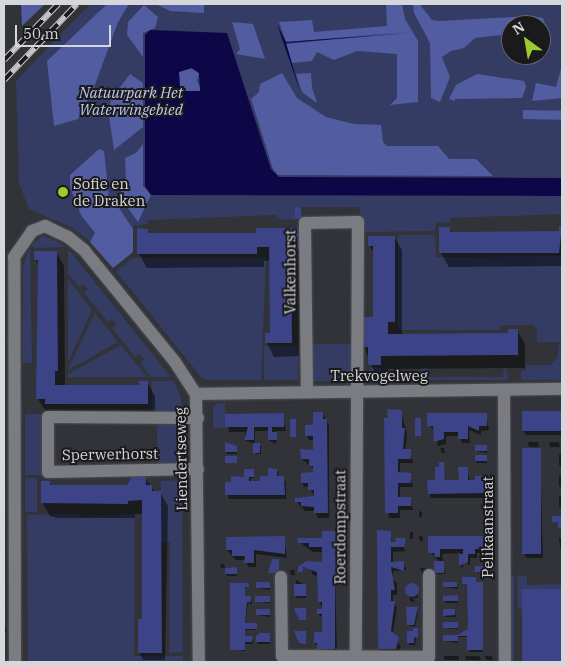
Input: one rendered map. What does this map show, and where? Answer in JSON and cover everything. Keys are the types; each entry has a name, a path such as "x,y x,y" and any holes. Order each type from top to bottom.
{"street":[{"name":"Valkenhorst","path":"307,392 305,223 358,222 356,392"},
{"name":"Liendertseweg","path":"9,280 16,249 32,231 45,226 68,237 84,250 175,362 196,394 198,418 199,662"},
{"path":"9,280 9,490 15,662"},
{"name":"Trekvogelweg","path":"196,394 504,392 562,389"},
{"name":"Roerdompstraat","path":"356,392 356,660"},
{"name":"Pelikaanstraat","path":"504,392 505,662"},
{"name":"Sperwerhorst","path":"198,418 48,417 48,472 198,469"},
{"path":"281,577 282,656 356,660 429,657 429,575"}],"green space":[{"path":"21,4 45,4 22,26"},
{"name":"Natuurpark Het Waterwingebied","path":"90,4 562,4 562,214 450,218 450,222 436,223 435,231 361,232 360,207 295,207 295,220 277,219 276,215 148,220 147,224 133,226 133,252 113,268 96,246 71,227 29,209 19,183 16,81"},
{"path":"107,4 129,4 118,22 93,90 78,119 54,126 47,61"},
{"path":"156,4 204,4 204,13 170,11"},
{"path":"386,4 402,4 405,19 418,41 418,102 390,105 397,98 397,54 357,51 334,60 317,52 312,61 292,63 286,44 409,32 286,42 279,22 312,20 314,32 387,26"},
{"path":"413,4 423,4 421,6 432,20 501,18 501,35 475,38 464,48 451,51 442,57 450,77 440,102 431,98 430,43 414,13"},
{"path":"144,5 158,17 155,28 143,33 143,57 127,35 128,22"},
{"path":"232,22 253,24 265,59 236,54 240,49"},
{"path":"562,65 562,98 532,101 536,83 556,87"},
{"path":"194,68 199,74 197,81 201,88 200,91 186,91 180,87 179,72"},
{"path":"282,73 297,98 326,117 354,124 381,125 383,142 387,146 438,146 449,159 476,159 493,176 278,175 273,169 251,99 259,92 260,84"},
{"path":"311,73 312,88 317,103 302,92 296,74"},
{"path":"130,74 143,83 143,127 114,150 109,116 111,99"},
{"path":"477,74 524,81 526,87 522,98 455,99 455,101 449,99 456,85"},
{"path":"523,110 562,111 562,120 523,119"},
{"path":"143,144 143,186 151,195 138,222 122,200 120,187 126,183 125,158 136,153"},
{"path":"99,149 104,151 109,198 113,199 133,229 133,252 113,268 90,242 95,233 81,215 70,187 70,175"},
{"path":"398,235 435,235 436,257 562,256 562,342 537,342 537,329 533,325 501,325 500,330 398,330"},
{"path":"43,236 66,247 34,248 32,244"},
{"path":"30,246 32,363 23,363 23,267"},
{"path":"68,251 70,251 171,377 151,377 140,363 144,359 140,354 135,357 112,328 116,325 112,319 108,322 84,293 88,289 83,284 79,287 68,274"},
{"path":"133,258 266,258 261,380 207,380 201,377 116,271"},
{"path":"68,279 92,310 68,362"},
{"path":"95,313 118,342 68,370 68,369"},
{"path":"312,344 351,344 351,381 312,381"},
{"path":"121,345 147,377 68,377 68,374"},
{"path":"558,345 562,345 562,380 521,380 521,371 526,370 526,365 550,365 558,357"},
{"path":"264,346 298,346 298,380 264,380"},
{"path":"421,367 427,367 427,377 503,377 504,367 507,370 508,380 370,380 370,368 381,368 381,377 421,377"},
{"path":"152,381 174,381 181,397 182,413 152,413"},
{"path":"218,403 225,403 225,428 213,428 213,407"},
{"path":"25,414 41,414 41,475 25,475"},
{"path":"157,425 182,425 182,463 157,463"},
{"path":"25,478 37,478 37,512 25,512"},
{"path":"182,480 183,652 169,653 170,542 161,543 161,481"},
{"path":"79,514 80,517 135,514 134,656 183,656 183,662 28,662 27,515"},
{"path":"562,575 562,589 523,589 523,609 518,609 517,576 527,576 527,585 561,584"},
{"path":"510,576 514,576 514,662 510,662"}],"shaded area":[{"path":"277,24 286,42 410,33 286,43 300,91"},
{"path":"150,30 227,33 271,169 279,177 562,178 562,196 151,195 145,186 145,35","holes":["191,68 199,73 200,91 186,91 180,87 179,72"]}],"building":[{"path":"295,207 301,207 302,219 295,219"},
{"path":"559,226 562,226 559,253 439,253 439,227 450,227 450,232 559,231"},
{"path":"137,228 148,229 148,233 256,233 256,228 301,228 301,249 291,249 292,343 265,343 265,333 270,333 269,247 257,247 257,254 137,254"},
{"path":"368,236 395,236 395,322 388,322 388,334 508,333 508,329 518,329 518,355 381,356 381,365 368,365 368,347 363,347 363,317 373,317 373,246 368,246"},
{"path":"34,251 57,251 58,371 55,371 55,385 139,385 139,381 148,381 148,404 45,404 45,399 36,399 38,260 34,260"},
{"path":"387,409 402,410 402,428 405,428 403,449 411,449 411,459 398,459 398,472 411,473 411,483 398,483 398,497 411,497 411,506 398,506 398,513 385,513 384,418 388,418"},
{"path":"522,411 562,411 562,431 522,431"},
{"path":"313,412 323,412 323,419 327,419 328,513 314,513 314,507 301,506 301,502 295,502 295,498 314,496 314,490 308,490 308,483 301,483 301,473 313,472 313,466 309,466 309,459 301,459 300,449 313,450 313,436 305,436 305,425 313,425"},
{"path":"284,413 284,427 272,427 272,432 277,432 277,440 268,440 268,427 254,427 254,440 244,440 248,427 225,427 225,414"},
{"path":"427,413 487,413 487,426 479,426 479,431 468,426 468,439 458,439 458,432 444,432 444,439 434,442 433,426 427,427"},
{"path":"415,418 421,418 421,436 415,436"},
{"path":"290,419 296,419 296,437 290,437"},
{"path":"225,442 237,446 237,452 225,452"},
{"path":"253,443 260,443 260,453 253,453"},
{"path":"475,445 487,445 487,451 475,451"},
{"path":"522,448 541,448 541,554 522,554"},
{"path":"475,455 487,455 487,461 475,461"},
{"path":"225,456 237,456 237,463 225,463"},
{"path":"439,462 444,462 445,480 459,480 458,467 468,467 468,480 475,480 475,476 487,476 487,493 428,494 427,480 435,480 435,467 439,467"},
{"path":"268,468 277,469 277,476 284,476 285,495 225,495 225,482 231,482 231,476 244,477 244,469 254,469 254,477 249,477 249,481 260,481 260,476 268,476"},
{"path":"132,477 146,477 146,485 152,485 152,491 161,491 162,653 138,653 138,619 142,619 142,500 128,501 128,504 41,503 41,481 50,481 50,485 127,485"},
{"path":"552,516 562,516 562,528 558,528 558,522 552,522"},
{"path":"377,530 391,531 391,542 396,542 395,538 406,538 404,547 391,547 391,562 404,561 404,571 391,567 395,590 391,590 391,601 395,601 391,631 399,637 396,649 378,649"},
{"path":"322,531 335,531 335,649 317,650 317,643 314,643 314,632 322,632 322,614 317,614 317,609 322,609 322,602 318,602 317,572 303,567 303,571 298,573 298,567 306,561 322,562 322,547 309,547 309,543 298,543 297,538 322,538"},
{"path":"285,536 285,554 254,550 254,563 244,563 245,556 232,556 232,550 226,550 226,537"},
{"path":"428,536 487,536 487,549 475,549 475,554 468,554 468,562 459,566 459,554 463,554 463,549 440,549 440,557 435,557 434,553 428,553"},
{"path":"272,559 279,559 279,573 268,573"},
{"path":"434,561 444,561 444,573 434,573"},
{"path":"475,566 487,566 487,572 475,572"},
{"path":"237,567 237,574 225,574 225,568"},
{"path":"462,577 476,577 476,582 483,582 483,650 467,650 467,636 458,636 458,641 443,641 443,635 457,635 468,629 467,584 462,584"},
{"path":"256,582 270,582 270,588 256,588"},
{"path":"443,582 457,582 457,587 443,587"},
{"path":"230,583 249,583 249,587 245,587 245,596 251,596 251,602 247,602 245,623 257,623 257,629 245,629 245,636 253,636 252,642 245,642 245,650 230,650"},
{"path":"412,583 417,585 419,590 417,595 412,597 407,595 405,590 407,585"},
{"path":"294,584 306,584 306,596 294,596"},
{"path":"522,589 562,589 562,662 522,662"},
{"path":"458,595 458,601 443,601 443,596"},
{"path":"255,596 270,596 270,602 255,602"},
{"path":"406,607 418,607 414,625 407,625"},
{"path":"294,608 306,608 306,620 299,620"},
{"path":"256,609 270,609 270,615 256,615"},
{"path":"443,609 455,609 455,615 443,616"},
{"path":"443,622 458,622 458,628 443,628"},
{"path":"413,628 418,628 418,637 414,638 414,643 407,643 407,631 413,631"},
{"path":"294,631 306,631 306,644 299,643"},
{"path":"260,633 270,633 270,642 256,642 256,636"}],"railway":[{"path":"4,60 58,4"},
{"path":"4,80 77,4"}],"place":[{"name":"Sofie en de Draken","path":"63,192"}]}
